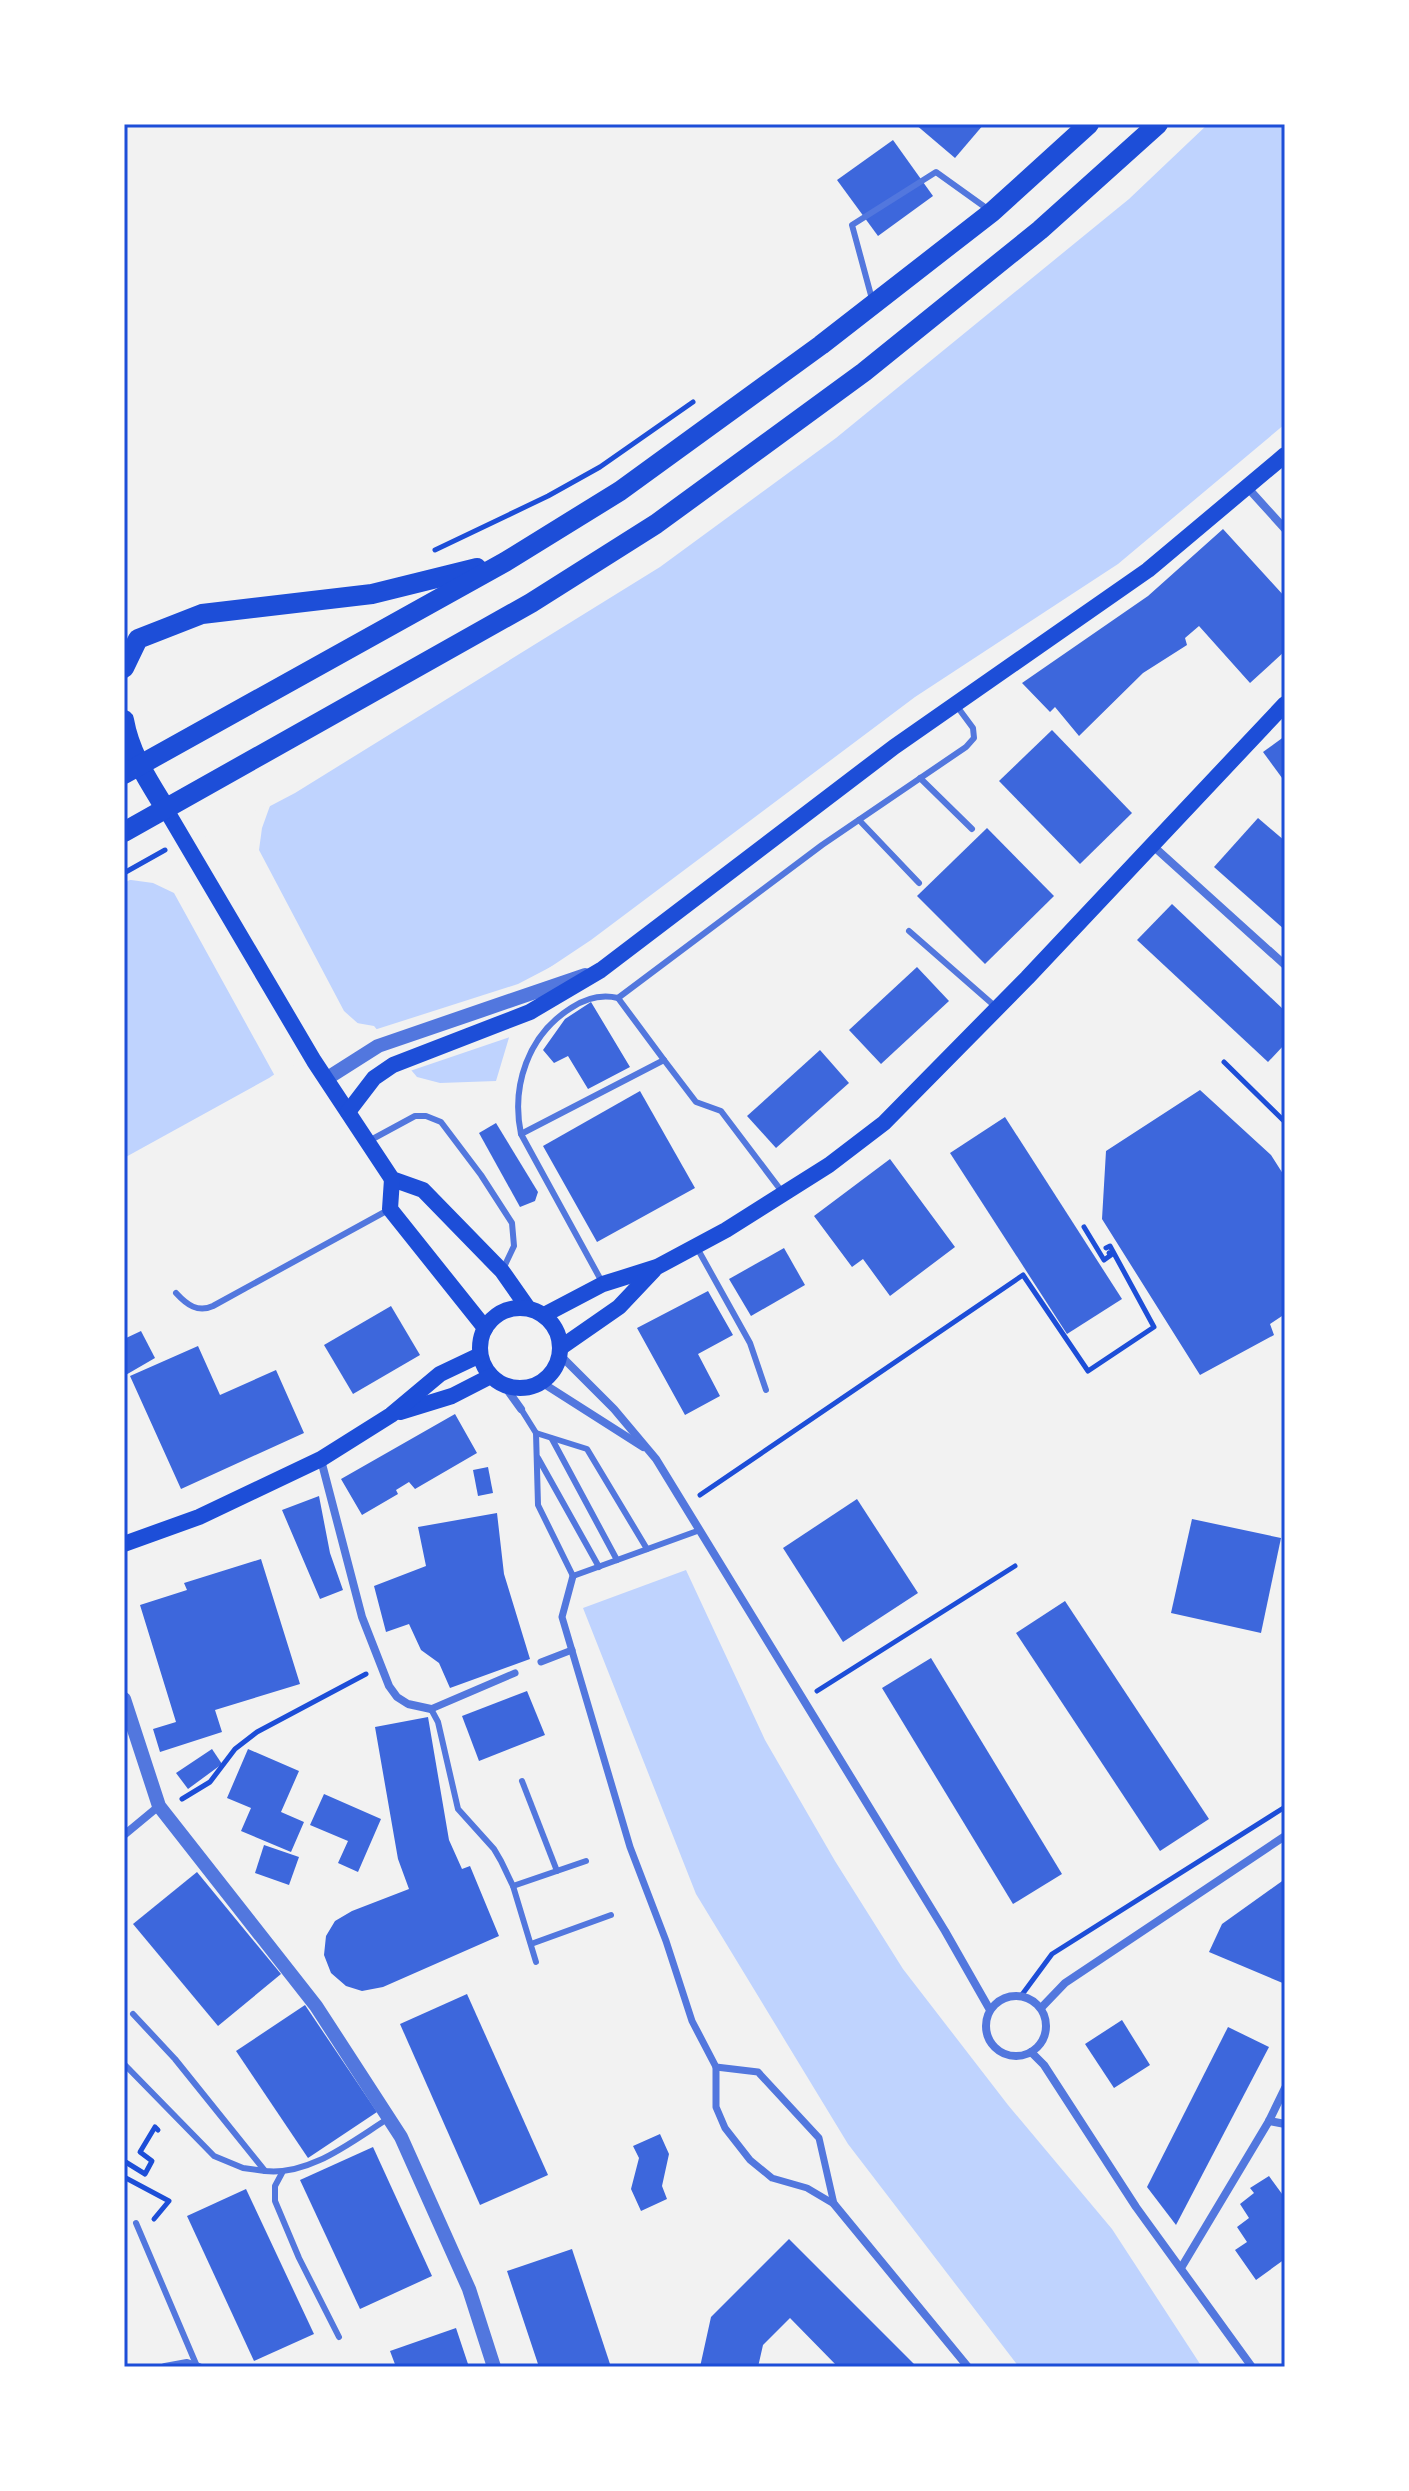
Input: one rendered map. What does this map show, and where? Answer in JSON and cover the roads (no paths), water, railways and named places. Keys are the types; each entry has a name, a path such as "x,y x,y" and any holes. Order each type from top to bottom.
{"main road":[{"path":"132,770 505,562 620,491 874,305 992,212 1089,124"},
{"path":"124,832 531,603 656,524 864,372 1040,230 1158,124"},
{"path":"348,1112 374,1078 393,1065 530,1012 601,970 894,747 1148,570 1285,455"},
{"path":"124,668 138,639 202,614 372,594 505,562"},
{"path":"497,1380 480,1355 480,1340 493,1317 503,1311 536,1312 603,1284 657,1267 829,1165 884,1123 1285,704"},
{"path":"124,720 132,770 165,808 314,1061 392,1179 423,1190 502,1271 536,1312 557,1330 560,1352 553,1371 541,1382 522,1388 497,1380 391,1415"},
{"path":"392,1179 390,1209 485,1328"},
{"path":"560,1352 619,1307 657,1267"},
{"path":"124,1544 199,1517 321,1459 391,1415 440,1374 480,1355"}],"street":[{"path":"1247,487 1285,529"},
{"path":"1151,845 1285,965"},
{"path":"326,1079 378,1046 601,970"},
{"path":"560,1352 650,1452 685,1505 990,2010"},
{"path":"497,1380 521,1409"},
{"path":"541,1382 650,1452"},
{"path":"321,1459 362,1617 389,1686 397,1697 408,1704 431,1709 515,1673"},
{"path":"573,1576 562,1617 630,1847 692,2021 716,2067 716,2107 725,2128 750,2160 772,2178 807,2188 834,2204 968,2367"},
{"path":"541,1662 572,1650"},
{"path":"124,1699 159,1806 316,2006 401,2137 469,2289 494,2367"},
{"path":"124,1835 159,1806"},
{"path":"1041,2008 1065,1983 1282,1838"},
{"path":"1021,1996 1034,2001 1041,2008 1047,2028 1044,2037 1031,2052 1012,2056 994,2047 986,2029 990,2010 1005,1997 1021,1996"},
{"path":"1031,2052 1044,2065 1136,2207 1252,2367"},
{"path":"716,2067 758,2072 819,2138 834,2204"},
{"path":"1181,2268 1269,2121 1285,2088"},
{"path":"1269,2121 1285,2124"},
{"path":"165,2367 187,2363 198,2366"}],"lane":[{"path":"874,305 852,225 936,172 992,212"},
{"path":"618,998 859,820 966,747 974,738 973,728 956,705"},
{"path":"920,778 972,829"},
{"path":"859,820 919,883"},
{"path":"909,931 997,1008"},
{"path":"603,1284 521,1134 518,1107 526,1061 541,1032 560,1015 589,998 606,995 618,998 696,1102 721,1111 783,1193"},
{"path":"521,1134 664,1060"},
{"path":"367,1142 415,1116 426,1116 441,1122 512,1223 514,1246 502,1271"},
{"path":"176,1293 196,1309 205,1310 390,1209"},
{"path":"696,1246 750,1343 766,1390"},
{"path":"521,1409 536,1433 538,1505 573,1576 700,1530"},
{"path":"536,1433 587,1449 647,1549"},
{"path":"552,1439 617,1560"},
{"path":"537,1456 599,1567"},
{"path":"431,1709 438,1722 458,1809 494,1849 513,1886 536,1962"},
{"path":"522,1781 557,1871"},
{"path":"513,1886 586,1861"},
{"path":"531,1944 611,1915"},
{"path":"133,2014 175,2059 265,2171"},
{"path":"124,2064 214,2156 243,2168 282,2173 297,2170 327,2156 389,2118"},
{"path":"282,2173 275,2186 275,2201 299,2258 339,2337"},
{"path":"136,2223 198,2366"}],"water":[{"path":"1208,124 1285,124 1285,424 1118,564 915,697 591,940 525,984 496,1081 440,1083 417,1077 374,1026 351,1022 269,1078 124,1158 124,883 295,793 660,567 836,438 1129,199"},
{"path":"686,1570 765,1740 835,1861 903,1969 1008,2105 1112,2229 1202,2367 1019,2367 848,2144 696,1894 583,1608"}]}
